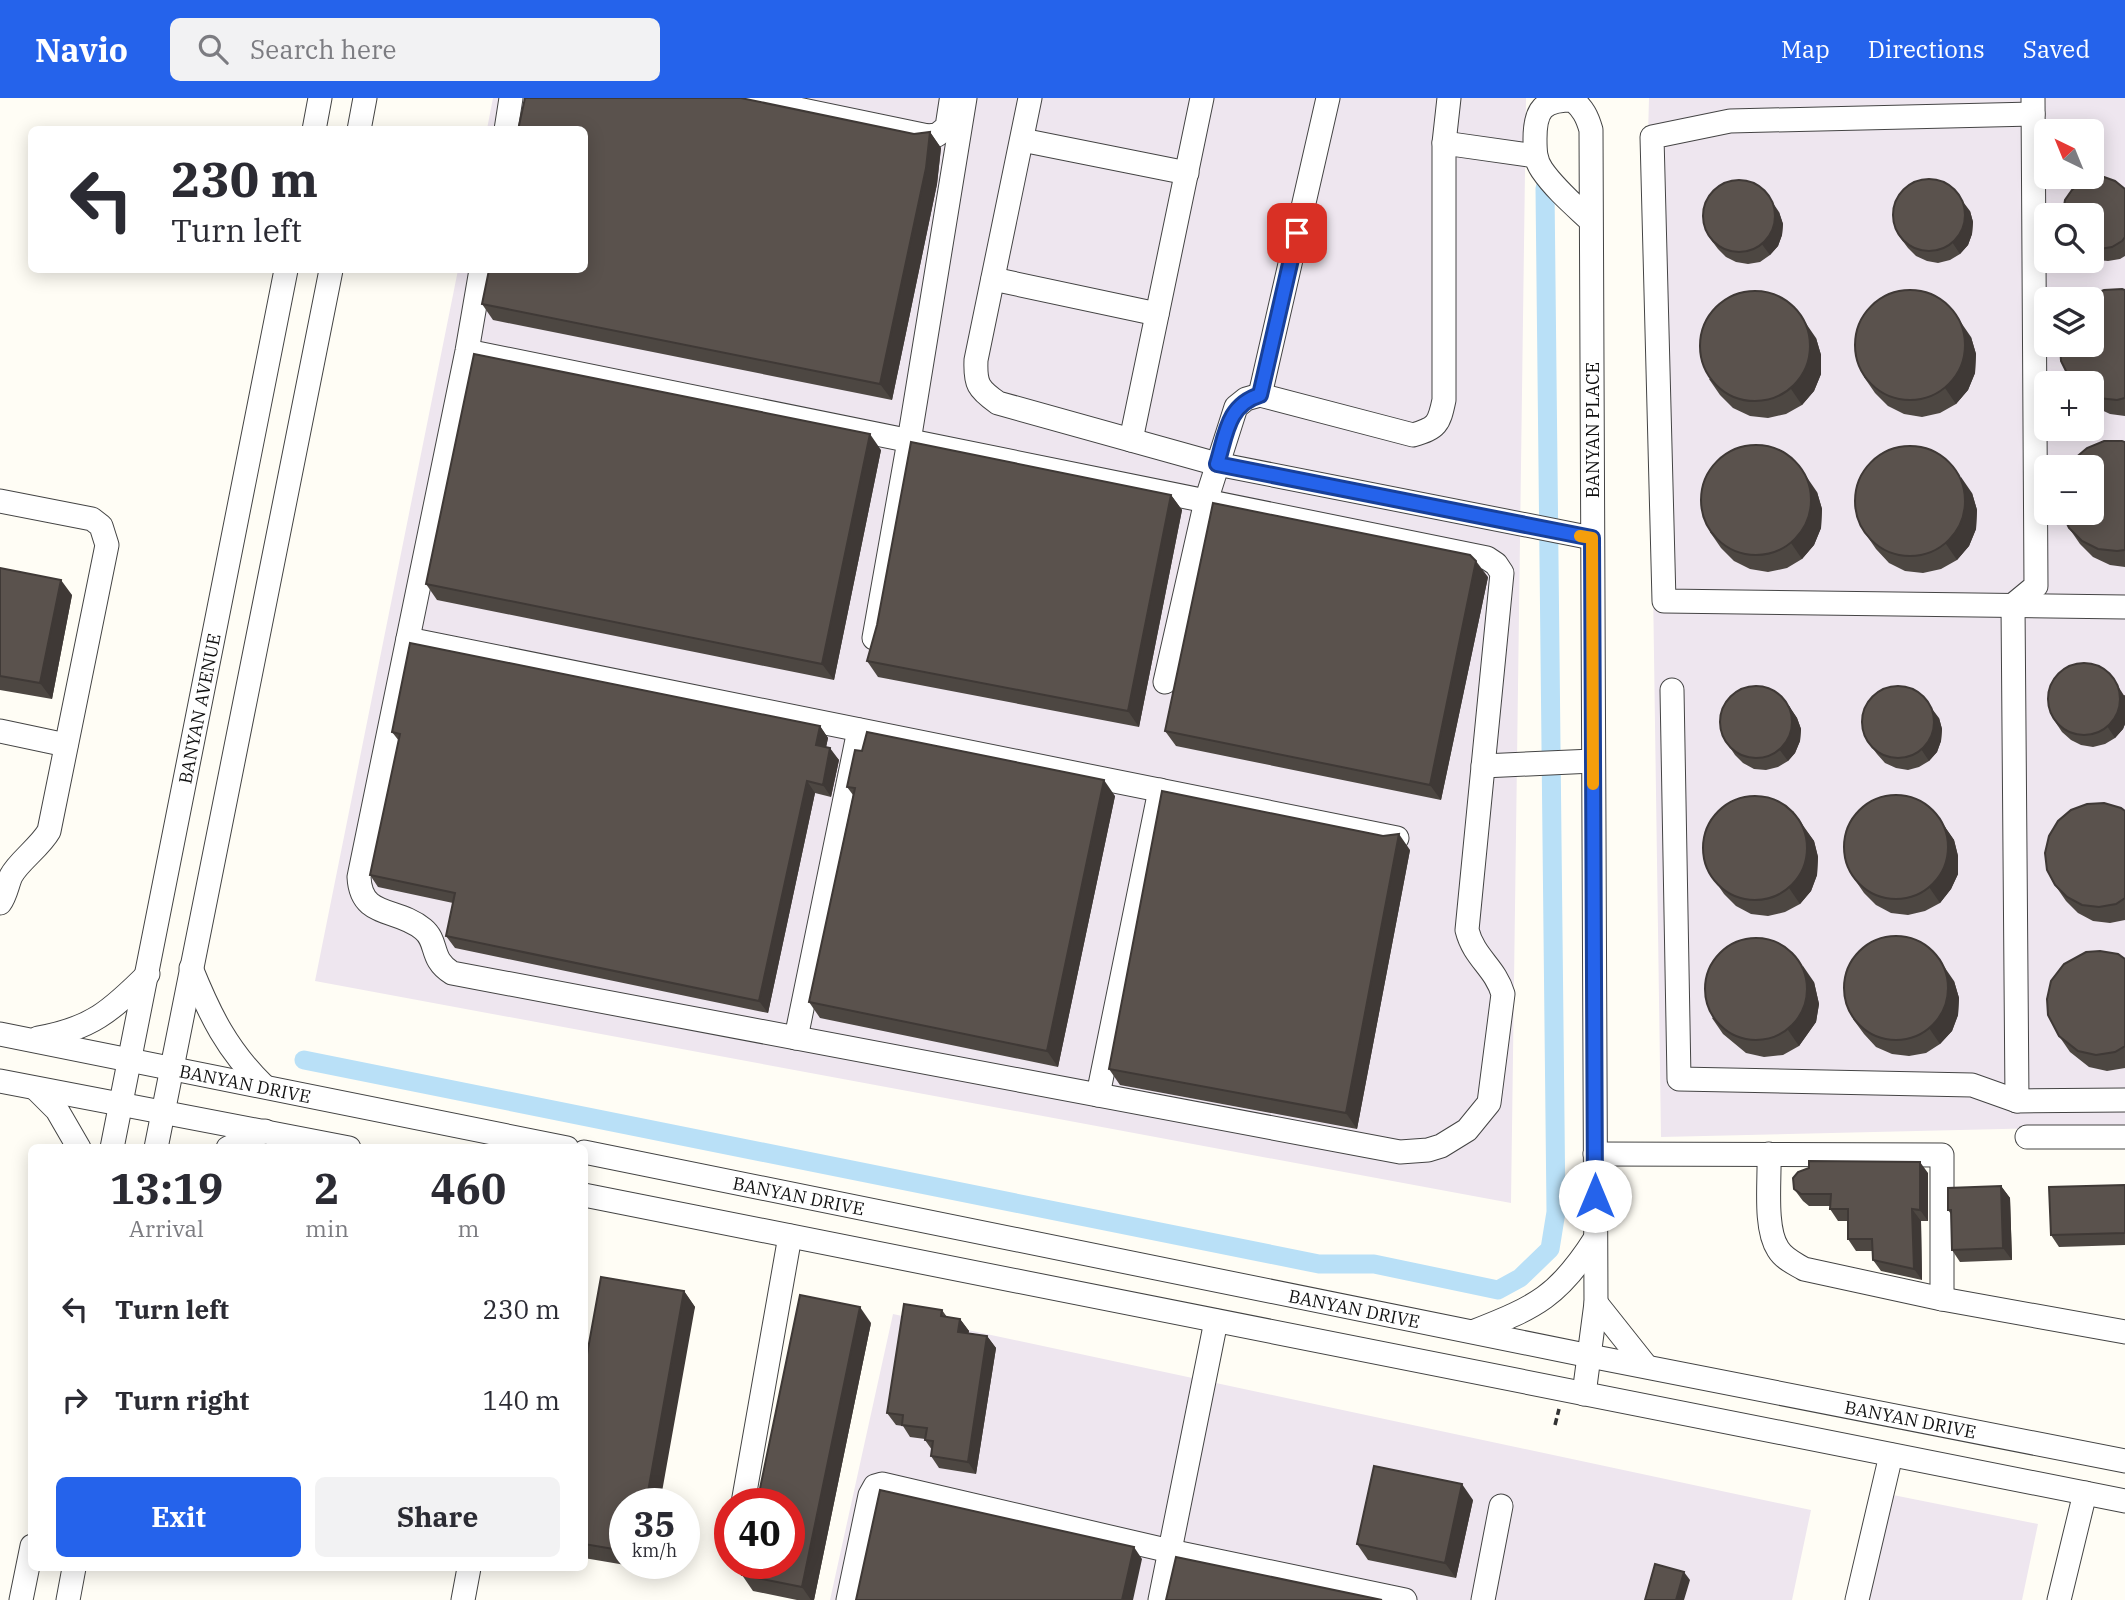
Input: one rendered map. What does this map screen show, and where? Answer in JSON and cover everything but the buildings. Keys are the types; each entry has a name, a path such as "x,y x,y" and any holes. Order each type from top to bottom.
{"street":[{"path":"315,126 320,98"},
{"path":"360,126 365,98"},
{"path":"507,126 511,98"},
{"path":"745,98 928,136 937,135 947,127 951,98"},
{"path":"874,638 965,98"},
{"path":"1030,98 976,360 975,379 982,392 998,403 1217,464 1582,536"},
{"path":"1131,440 1202,98"},
{"path":"1260,395 1328,98"},
{"path":"1166,682 1206,501 1236,407 1246,399 1260,395 1413,435 1430,430 1440,420 1444,400 1444,143 1449,98"},
{"name":"BANYAN PLACE","path":"1535,156 1535,120 1539,111 1558,100 1573,100 1587,115 1591,130 1582,536 1582,761 1595,1154 1596,1303 1584,1394"},
{"path":"2013,605 2036,586 2033,106 1730,121 1652,136 1664,601 2125,607"},
{"path":"1021,141 1187,173"},
{"path":"1444,143 1535,156 1541,169 1591,221"},
{"name":"BANYAN AVENUE","path":"113,1144 285,273"},
{"path":"157,1144 330,273"},
{"path":"467,351 1487,558 1496,564 1502,573 1467,930 1471,944 1499,979 1503,994 1489,1103 1467,1130 1441,1146 1400,1152 452,973 442,967 434,954 430,936 421,927 368,904 360,892 359,877 467,351 480,273"},
{"path":"993,279 1157,314"},
{"path":"0,501 92,519 101,526 107,545 49,831 12,875 0,903"},
{"path":"2013,605 2017,1101"},
{"path":"408,639 1397,838"},
{"path":"1672,690 1679,1080 1972,1085 2017,1101 2125,1100"},
{"path":"796,1038 859,730"},
{"path":"0,731 66,745"},
{"path":"1483,766 1582,761"},
{"path":"1098,1095 1160,790"},
{"path":"191,968 209,1012 227,1044 265,1086"},
{"path":"28,1040 63,1034 91,1023 119,1003 148,974"},
{"name":"BANYAN DRIVE","path":"0,1034 548,1144"},
{"path":"0,1081 329,1144"},
{"path":"36,1088 57,1110 77,1144"},
{"path":"237,1144 265,1131"},
{"path":"2027,1137 2125,1137"},
{"name":"BANYAN DRIVE","path":"588,1153 1590,1356 2125,1461"},
{"path":"1595,1154 1942,1155 1942,1299"},
{"path":"1769,1154 1770,1231 1776,1247 1786,1259 1804,1269 1942,1299 2125,1332"},
{"path":"588,1196 2125,1501"},
{"path":"746,1488 790,1236"},
{"path":"1475,1331 1524,1312 1558,1288 1576,1269 1595,1238"},
{"path":"1596,1303 1646,1366"},
{"path":"1160,1600 1216,1321"},
{"path":"1857,1600 1891,1454"},
{"path":"848,1600 870,1494 875,1486 882,1484 1170,1551 1405,1600"},
{"path":"2059,1600 2085,1493"},
{"path":"1483,1600 1501,1506"},
{"path":"21,1600 28,1566"},
{"path":"68,1600 73,1571"},
{"path":"463,1600 468,1571"}],"shaded area":[{"path":"493,98 1526,98 1511,1203 315,981 457,273 588,273 588,126 488,126"},
{"path":"1649,98 2125,98 2125,1126 1661,1137 1647,172"},
{"path":"893,1314 1811,1510 1792,1600 830,1600"},
{"path":"1888,1494 2038,1524 2022,1600 1866,1600"}],"waterway":[{"path":"304,1060 1319,1264 1374,1264 1498,1290 1520,1278 1550,1249 1556,1212 1545,188"}],"slow traffic":[{"path":"1580,536 1592,538 1593,784"}],"route":[{"path":"1297,233 1260,395 1246,399 1236,407 1217,464 1592,538 1595,1196"}]}
